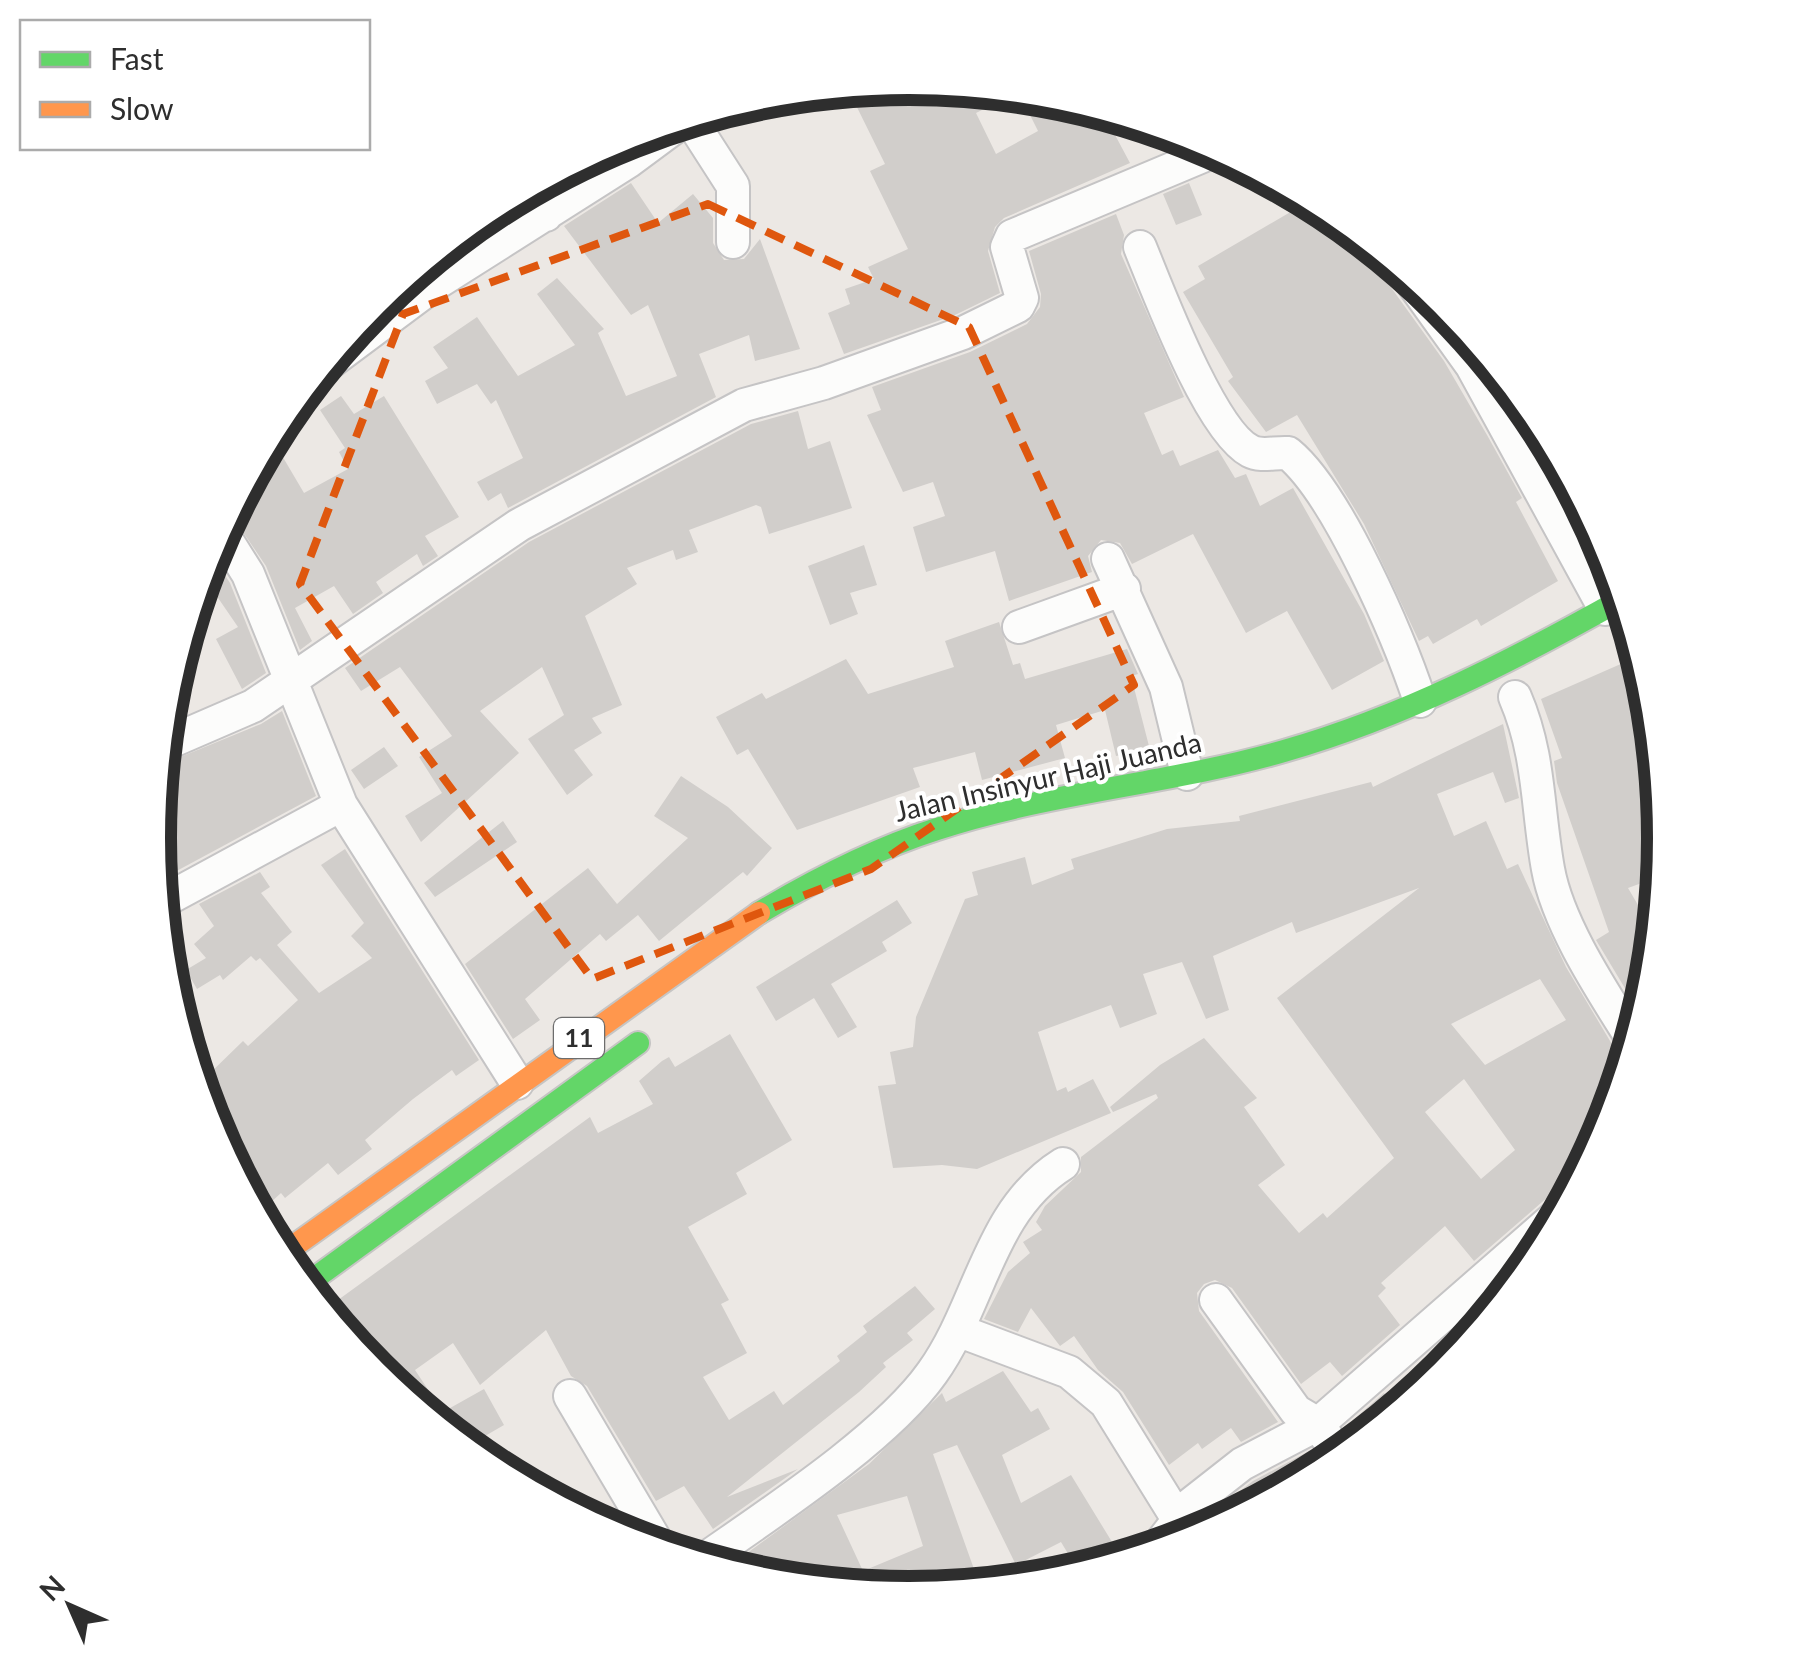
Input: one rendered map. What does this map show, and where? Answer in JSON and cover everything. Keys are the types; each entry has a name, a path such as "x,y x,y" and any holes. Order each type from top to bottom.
{"highway":[{"name":"Jalan Insinyur Haji Juanda","path":"294,1246 726,933 804,885 893,844 953,824 1284,752 1420,701 1496,667 1610,606"},
{"name":"11","path":"316,1277 664,1024"}],"street":[{"path":"698,131 733,186 733,242"},
{"path":"374,330 436,284 546,216 638,152"},
{"path":"177,740 253,706 341,642 519,524 744,405 963,333 1018,306 1022,298 1007,248 1012,236 1197,159"},
{"path":"531,205 546,216"},
{"path":"1140,247 1205,393 1244,448 1256,454 1288,453 1326,502 1396,629 1420,701"},
{"path":"1498,394 1599,576"},
{"path":"231,548 248,574 341,805 517,1084"},
{"path":"1108,559 1166,687 1187,774"},
{"path":"1019,627 1124,589"},
{"path":"1514,697 1532,737 1548,870 1556,900 1624,1022"},
{"path":"174,894 341,805"},
{"path":"716,1551 832,1466 895,1413 931,1376 954,1337 987,1258 1016,1206 1038,1179 1063,1164"},
{"path":"1193,1519 1242,1464 1318,1424 1527,1242"},
{"path":"1216,1300 1296,1411 1318,1424 1331,1443"},
{"path":"954,1337 1069,1372 1106,1403 1181,1524"},
{"path":"570,1396 648,1528"}],"highlighted area":[{"path":"708,204 969,327 1134,685 871,869 592,979 300,584 403,314"}],"building":[{"path":"909,100 992,105 976,113 996,154 1038,131 1027,110 1053,114 1119,131 1114,133 1130,163 1004,218 995,227 988,251 1000,293 955,315 844,354 828,313 850,304 845,289 874,279 868,267 908,249 870,171 885,164 855,103"},
{"path":"631,183 658,223 693,194 713,218 713,243 724,260 744,259 760,239 800,349 755,361 749,335 699,354 716,397 508,508 501,493 488,501 477,482 523,458 496,400 491,404 477,384 437,404 425,381 448,368 433,347 477,317 518,376 575,345 537,294 557,278 604,329 598,333 626,396 677,376 648,305 631,315 564,226"},
{"path":"1189,183 1202,215 1176,225 1163,194"},
{"path":"1295,209 1384,273 1444,361 1487,435 1522,498 1516,502 1558,581 1481,626 1477,619 1433,644 1428,636 1419,641 1364,524 1297,415 1266,432 1228,381 1233,377 1183,292 1205,279 1198,266"},
{"path":"1116,214 1124,235 1121,254 1184,397 1144,413 1162,455 1173,450 1180,466 1218,450 1235,478 1246,474 1260,506 1293,488 1364,614 1384,661 1332,690 1287,611 1246,633 1193,534 1132,564 1120,543 1101,540 1088,556 1092,572 1009,601 995,551 926,572 913,527 945,516 933,482 903,492 867,415 881,410 872,387 970,352 1027,324 1040,307 1041,294 1029,251"},
{"path":"341,396 354,414 384,396 459,517 425,536 438,556 423,566 417,554 376,582 383,593 353,614 334,586 295,608 312,641 300,650 266,566 240,528 280,452 304,493 348,469 339,452 345,448 320,410"},
{"path":"798,411 808,449 830,441 852,508 769,534 761,507 756,505 689,530 698,552 676,560 673,550 627,568 637,584 585,616 622,705 592,718 602,733 574,750 593,775 567,795 528,739 564,715 542,667 480,711 519,753 421,842 405,816 442,793 419,757 452,736 400,667 361,691 345,668 529,542 751,424"},
{"path":"864,545 877,585 850,593 858,614 830,625 808,566"},
{"path":"222,570 266,673 242,689 216,639 238,627 214,591"},
{"path":"999,622 1013,665 1020,663 1025,679 1127,649 1138,674 1131,676 1150,750 1116,756 1105,710 1056,725 1065,758 982,780 975,752 913,768 920,787 797,830 748,749 737,755 716,717 762,693 766,699 846,659 868,694 954,667 945,641"},
{"path":"1625,662 1641,742 1647,838 1645,882 1628,888 1643,913 1630,996 1596,940 1609,932 1557,783 1554,761 1562,758 1541,699"},
{"path":"282,711 316,796 172,873 176,759 261,724"},
{"path":"1503,724 1519,798 1505,803 1493,772 1437,794 1454,836 1486,821 1507,869 1518,864 1566,967 1616,1050 1591,1120 1554,1195 1474,1261 1445,1226 1381,1283 1386,1288 1378,1296 1400,1325 1342,1376 1330,1362 1301,1384 1232,1288 1215,1280 1204,1284 1197,1293 1199,1311 1278,1422 1241,1442 1231,1428 1202,1449 1198,1443 1169,1465 1123,1392 1098,1370 1074,1336 1060,1346 1031,1308 1018,1332 984,1319 1008,1272 1030,1253 1023,1242 1042,1230 1036,1222 1045,1206 1081,1172 1081,1157 1158,1098 1156,1094 1113,1112 1110,1107 1160,1065 1204,1038 1257,1098 1244,1107 1285,1165 1258,1185 1299,1233 1323,1213 1327,1218 1394,1158 1277,998 1419,888 1296,933 1292,922 1213,956 1229,1010 1206,1019 1182,962 1143,974 1157,1014 1120,1028 1111,1005 1038,1032 1057,1091 1066,1087 1068,1092 1093,1079 1111,1113 977,1169 942,1165 893,1168 878,1086 896,1084 890,1052 913,1047 916,1017 965,899 978,895 972,872 1025,857 1032,885 1074,869 1071,859 1167,829 1240,821 1239,816 1371,782 1373,787","holes":["1540,979 1566,1020 1485,1065 1451,1024","1464,1079 1515,1150 1481,1179 1425,1112"]},
{"path":"384,747 398,766 364,789 351,770"},
{"path":"681,776 728,807 772,848 747,876 743,872 659,941 638,915 606,941 600,934 525,999 540,1020 513,1039 465,964 588,868 617,904 688,838 654,816"},
{"path":"503,821 517,842 435,897 424,883"},
{"path":"345,849 479,1060 456,1076 452,1070 413,1099 365,1140 372,1149 338,1175 328,1163 285,1198 281,1193 269,1204 227,1120 210,1074 243,1041 248,1046 298,1000 260,958 256,961 251,956 223,980 220,975 197,989 186,970 206,958 194,944 214,926 199,904 260,872 270,887 261,893 292,932 277,945 319,993 372,958 351,936 364,923 321,865"},
{"path":"897,900 912,923 882,942 887,951 831,984 857,1027 838,1038 814,998 776,1021 756,987"},
{"path":"730,1034 792,1140 736,1173 747,1194 688,1227 729,1300 721,1304 747,1353 703,1377 729,1420 774,1391 783,1405 840,1361 837,1356 867,1332 863,1326 915,1286 935,1309 907,1333 913,1340 883,1363 886,1367 859,1392 727,1497 798,1469 713,1529 684,1486 656,1501 587,1386 571,1376 546,1330 480,1385 453,1343 415,1370 440,1407 387,1360 336,1302 590,1117 598,1133 653,1104 639,1081 669,1057 675,1067"},
{"path":"1003,1371 1031,1412 1038,1408 1050,1429 1002,1455 1021,1503 1071,1475 1115,1546 1071,1558 1061,1542 1016,1565 957,1445 933,1454 975,1572 861,1574 742,1557 869,1464 942,1393 946,1402","holes":["907,1496 923,1546 863,1571 837,1515"]},
{"path":"484,1389 504,1425 481,1438 445,1411"},
{"path":"1384,1393 1389,1399 1346,1432 1344,1428"},
{"path":"1311,1450 1314,1455 1218,1508 1253,1481"}],"traffic: fast":[{"path":"759,913 891,846 979,816 1197,772 1328,737 1415,704 1499,665 1609,606"},
{"path":"316,1277 638,1043"}],"traffic: slow":[{"path":"294,1246 759,913"}]}
